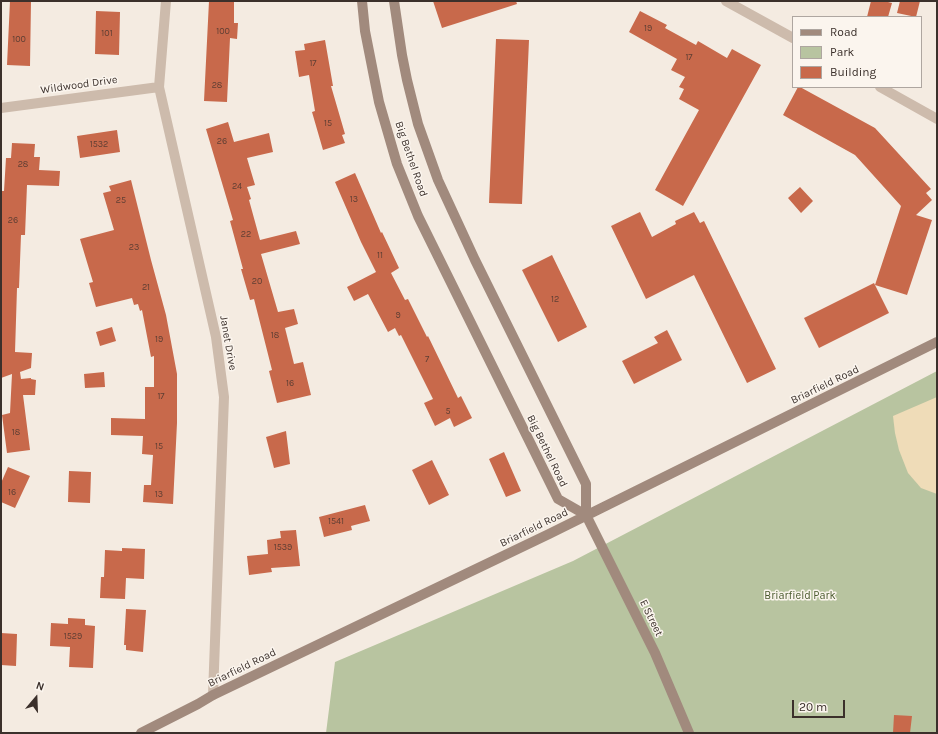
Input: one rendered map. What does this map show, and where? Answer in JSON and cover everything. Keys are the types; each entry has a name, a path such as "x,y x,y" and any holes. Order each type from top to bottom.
{"main road":[{"name":"Big Bethel Road","path":"362,1 365,31 379,102 397,164 418,216 558,499 586,515 586,484 475,260 438,180 418,124 407,80 394,1"},
{"name":"Briarfield Road","path":"141,733 213,695 586,515 937,342"},
{"name":"E Street","path":"586,515 655,653 689,733"}],"street":[{"name":"Janet Drive","path":"166,1 159,87 216,337 224,397 213,695"},
{"path":"726,1 792,37"},
{"name":"Wildwood Drive","path":"1,108 159,87"},
{"path":"882,88 937,119"}],"green space":[{"name":"Briarfield Park","path":"937,371 937,733 326,733 335,662 573,561"}],"sand":[{"path":"937,397 937,494 921,488 908,473 899,450 893,416"}],"building":[{"path":"10,1 31,1 30,66 7,65"},
{"path":"209,1 234,1 234,23 238,23 237,39 230,38 227,102 204,101"},
{"path":"433,1 516,1 517,4 442,28"},
{"path":"871,1 884,1 892,3 888,16 867,16"},
{"path":"900,1 920,1 916,16 897,13"},
{"path":"96,11 120,12 119,55 95,54"},
{"path":"640,11 667,25 665,28 696,45 698,41 727,58 732,49 761,65 683,206 655,190 699,110 679,99 684,89 679,87 685,77 671,70 677,59 629,32"},
{"path":"496,39 529,40 522,204 489,203"},
{"path":"325,40 333,86 331,86 345,134 342,135 345,143 323,150 312,112 315,111 309,75 299,77 295,51 305,50 304,44"},
{"path":"797,88 802,88 875,128 931,189 926,193 932,200 916,215 932,220 907,295 875,285 901,206 855,155 783,115"},
{"path":"228,122 234,142 269,133 273,152 247,158 255,185 247,187 251,199 249,200 260,240 296,231 300,244 261,254 278,312 294,309 298,324 285,328 294,364 303,362 311,395 277,403 269,371 272,370 254,299 250,300 241,269 243,269 230,221 233,220 206,129"},
{"path":"117,130 120,152 80,158 77,136"},
{"path":"12,143 35,144 34,157 40,157 39,170 60,171 59,186 27,185 25,235 21,235 19,288 17,288 15,352 32,353 31,368 20,372 21,379 31,378 36,380 35,395 23,395 30,450 7,453 2,415 10,413 12,374 1,378 1,191 4,191 6,158 11,158"},
{"path":"355,173 381,233 382,232 399,268 391,273 405,300 408,299 427,337 428,336 458,398 461,396 472,418 454,427 450,418 435,426 424,403 433,399 401,335 399,336 395,328 388,332 368,294 354,301 347,287 376,272 361,242 335,182"},
{"path":"131,180 166,315 177,374 177,423 173,504 143,502 144,485 151,485 153,455 142,454 143,436 111,435 111,418 145,419 145,387 154,387 154,356 151,357 142,310 140,311 138,304 134,305 132,298 96,307 89,283 93,282 80,239 114,230 103,193 111,191 109,186"},
{"path":"800,187 813,201 801,213 788,198"},
{"path":"640,212 652,237 676,224 675,221 694,212 700,223 704,221 776,369 747,383 694,275 646,299 611,226"},
{"path":"552,255 587,327 558,342 522,270"},
{"path":"874,283 889,313 819,348 804,318"},
{"path":"112,327 116,341 100,346 96,332"},
{"path":"667,330 682,360 634,384 622,361 658,343 654,337"},
{"path":"104,372 105,387 85,388 84,374"},
{"path":"286,431 290,464 274,468 266,437"},
{"path":"504,452 521,491 506,497 489,459"},
{"path":"432,460 449,495 429,505 412,470"},
{"path":"8,467 30,476 15,508 1,502 1,483"},
{"path":"69,471 91,472 90,503 68,502"},
{"path":"365,505 370,521 351,526 352,530 324,537 319,517"},
{"path":"296,530 300,566 271,568 272,572 249,575 247,556 268,554 267,540 281,538 280,531"},
{"path":"122,548 145,549 144,579 126,578 125,599 100,598 101,577 104,577 105,550 122,551"},
{"path":"126,609 146,610 143,652 126,650 126,645 124,645"},
{"path":"68,618 85,619 85,625 95,626 93,668 69,667 70,647 50,646 51,623 68,624"},
{"path":"1,633 17,634 16,666 1,665"},
{"path":"894,715 912,716 910,733 893,733"}]}
